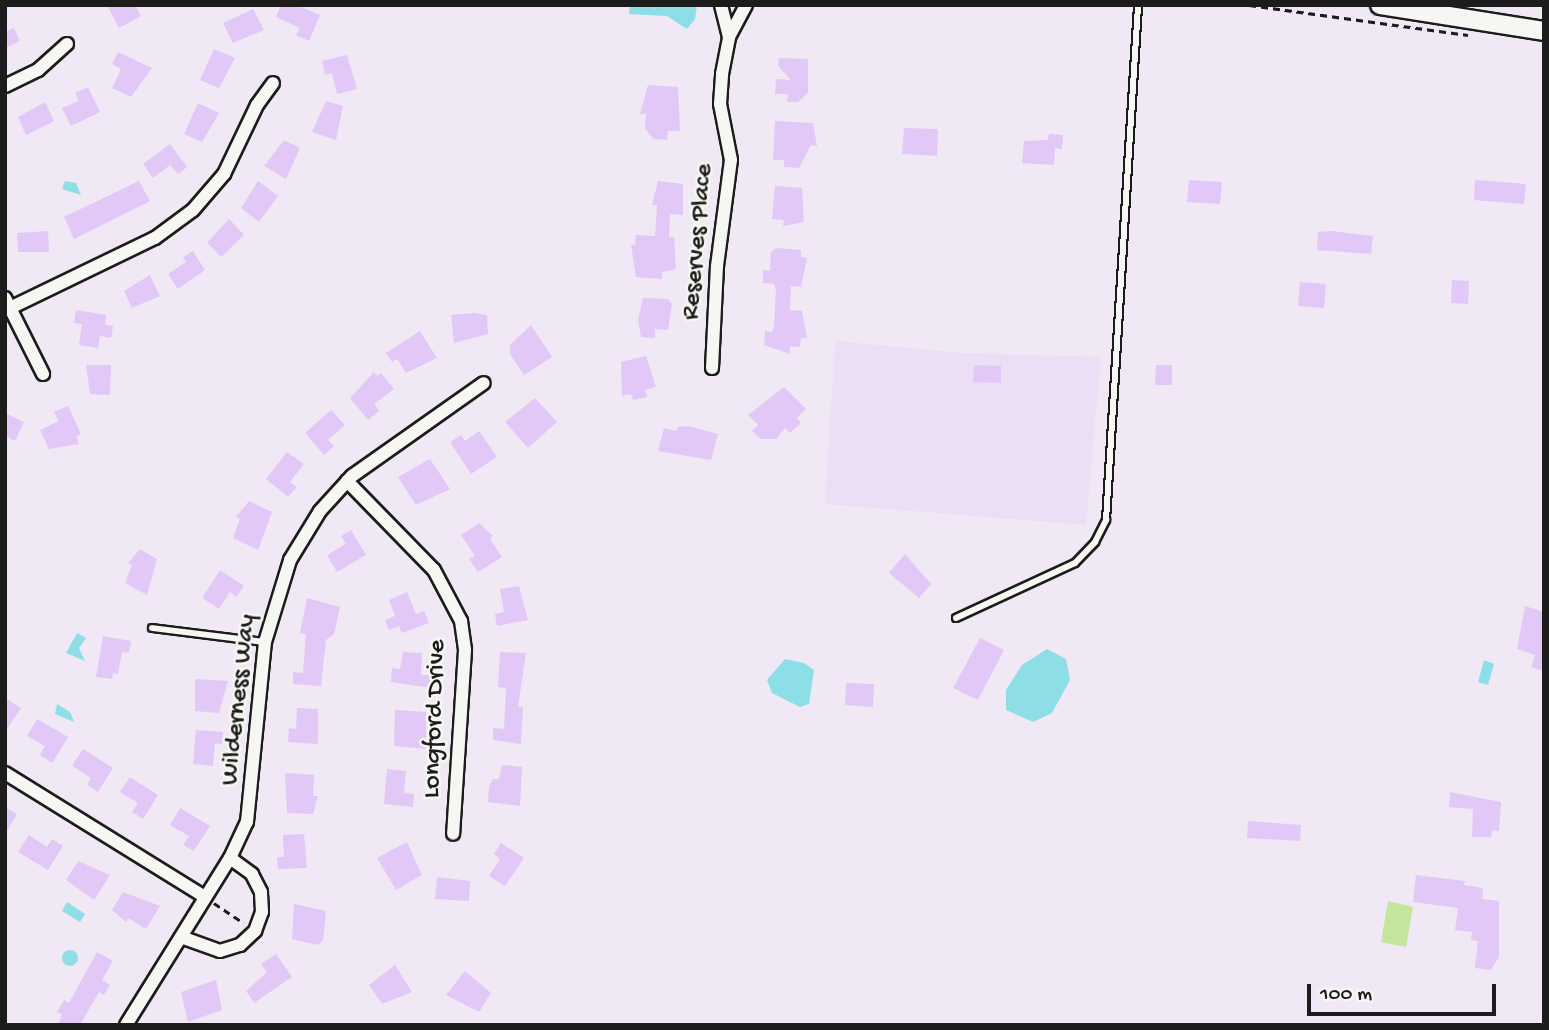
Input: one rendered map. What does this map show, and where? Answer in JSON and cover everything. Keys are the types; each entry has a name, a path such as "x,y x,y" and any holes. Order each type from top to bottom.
{"main road":[{"path":"1380,5 1544,31"}],"street":[{"name":"Reserves Place","path":"721,5 729,37"},
{"name":"Reserves Place","path":"712,368 717,266 731,160 720,104 729,37 746,5"},
{"path":"5,86 38,70 67,44"},
{"path":"43,374 8,303 155,238 193,210 224,174 257,105 273,83"},
{"name":"Wilderness Way","path":"126,1025 230,858 252,803 265,642 290,560 320,511 347,481 484,383"},
{"name":"Longford Drive","path":"347,481 434,570 461,621 465,650 453,834"},
{"path":"5,773 205,897"},
{"path":"181,937 220,950 240,945 255,931 262,912 261,892 252,874 230,858"}],"lane":[{"path":"956,618 1075,562 1095,542 1106,520 1138,5"},
{"path":"152,628 265,642"}],"path":[{"path":"1249,5 1481,37"},
{"path":"205,897 255,931"}],"shaded area":[{"path":"835,341 962,353 1101,357 1086,525 825,504"}],"green space":[{"path":"1388,901 1413,907 1406,947 1381,942"}],"water":[{"path":"630,5 697,5 695,19 687,29 667,16 629,14"},
{"path":"65,181 76,183 81,195 62,189"},
{"path":"77,633 86,638 79,648 85,661 66,653"},
{"path":"1047,649 1066,659 1070,680 1052,713 1033,722 1006,710 1006,690 1022,665"},
{"path":"785,659 804,663 814,670 809,704 800,707 772,693 767,680"},
{"path":"1484,660 1494,664 1488,685 1478,682"},
{"path":"57,704 70,712 74,722 55,714"},
{"path":"67,902 85,914 80,922 62,911"},
{"path":"70,950 76,952 76,964 70,966 64,964 62,958 64,952"}],"building":[{"path":"107,5 135,5 141,16 119,28"},
{"path":"281,5 297,5 320,15 309,41 296,35 300,28 276,17"},
{"path":"253,9 264,30 233,43 223,23"},
{"path":"14,28 20,41 5,48 5,32"},
{"path":"214,49 235,58 219,88 200,80"},
{"path":"118,52 152,68 131,97 112,88 121,69 112,64"},
{"path":"347,55 357,89 337,94 332,73 325,75 322,61"},
{"path":"779,58 808,59 808,93 798,102 787,102 788,94 775,94 776,79 791,80 778,66"},
{"path":"648,85 678,87 680,131 668,131 667,140 653,139 645,128 646,114 640,114"},
{"path":"88,87 100,112 71,126 62,108 79,101 75,93"},
{"path":"326,101 343,106 336,140 312,132"},
{"path":"45,102 54,121 26,135 18,117"},
{"path":"198,103 219,113 202,142 184,134"},
{"path":"775,121 813,123 817,146 811,145 799,168 784,167 784,160 773,160"},
{"path":"904,128 938,129 937,156 902,154"},
{"path":"1049,134 1063,135 1062,149 1055,148 1054,165 1022,163 1024,141 1048,140"},
{"path":"284,140 300,148 286,179 264,166"},
{"path":"170,144 187,167 178,174 170,165 153,178 143,164"},
{"path":"1189,180 1222,182 1220,204 1187,202"},
{"path":"1475,180 1526,184 1524,204 1474,200"},
{"path":"139,181 150,201 74,239 64,217"},
{"path":"258,181 278,196 259,222 241,208"},
{"path":"658,181 683,184 683,215 670,214 669,237 674,237 676,269 662,272 662,279 636,277 631,245 635,245 636,235 655,236 657,205 652,205"},
{"path":"775,186 802,188 804,222 783,226 784,220 772,219"},
{"path":"229,219 244,235 221,257 207,243"},
{"path":"48,231 49,252 18,252 17,233"},
{"path":"1318,232 1373,236 1371,254 1317,250"},
{"path":"777,248 801,250 801,257 807,258 801,287 791,286 790,310 802,311 807,338 801,338 800,347 790,346 790,354 764,345 765,331 772,332 774,326 776,291 774,284 763,283 763,270 770,271 771,252"},
{"path":"193,251 205,270 178,289 168,274 186,262 183,257"},
{"path":"150,275 160,296 132,308 124,291"},
{"path":"1452,280 1469,281 1468,304 1451,303"},
{"path":"1300,282 1326,284 1324,308 1298,306"},
{"path":"643,298 668,299 672,304 668,330 655,329 655,338 641,337 638,320"},
{"path":"76,310 106,315 105,325 113,326 111,338 100,336 98,348 79,345 82,324 74,323"},
{"path":"451,315 487,315 488,334 454,343"},
{"path":"531,325 552,357 524,375 510,354 510,345"},
{"path":"420,331 437,358 406,373 397,359 392,362 386,353"},
{"path":"646,356 656,387 645,390 647,397 633,400 631,394 622,396 621,362"},
{"path":"86,365 111,365 110,395 90,394"},
{"path":"974,365 1001,366 1001,383 973,382"},
{"path":"1156,365 1172,365 1172,385 1155,385"},
{"path":"374,372 377,376 381,373 394,389 374,404 379,411 368,420 350,398"},
{"path":"784,387 806,409 797,418 801,423 790,433 785,428 776,439 761,439 752,431 758,425 748,415"},
{"path":"535,398 557,422 528,448 505,422"},
{"path":"68,406 81,434 76,436 79,444 49,449 40,430 59,421 54,412"},
{"path":"331,410 345,425 328,440 334,446 324,455 305,433"},
{"path":"5,413 24,422 15,441 5,436"},
{"path":"688,426 718,434 711,460 658,451 664,428 676,431 678,427"},
{"path":"479,431 497,457 471,474 450,442 461,435 465,441"},
{"path":"287,452 304,464 290,482 297,487 288,497 266,479"},
{"path":"430,459 450,489 416,505 398,477"},
{"path":"249,501 272,512 258,550 233,538 240,519 236,517"},
{"path":"479,523 493,536 490,539 502,557 478,572 469,559 475,556 461,535"},
{"path":"351,530 366,555 337,572 327,555 346,544 341,536"},
{"path":"140,549 157,559 147,595 125,583 132,565 128,563"},
{"path":"905,554 931,584 919,598 889,573"},
{"path":"220,570 244,586 236,597 230,592 219,609 202,598"},
{"path":"519,586 528,620 497,626 495,614 504,612 500,589"},
{"path":"407,592 416,614 424,611 429,623 402,633 399,626 389,630 385,620 395,616 389,600"},
{"path":"307,598 340,607 334,634 326,640 321,686 293,684 293,672 303,673 306,634 300,633"},
{"path":"1525,606 1544,612 1544,671 1531,667 1535,655 1517,649"},
{"path":"103,636 131,641 129,653 122,652 118,674 113,673 112,679 96,677"},
{"path":"980,638 1004,650 978,700 953,688"},
{"path":"403,652 422,653 421,675 431,675 431,688 391,682 392,668 400,669"},
{"path":"500,652 526,653 518,707 523,707 521,744 493,740 493,728 504,729 506,688 498,687"},
{"path":"195,679 228,681 219,713 195,711"},
{"path":"846,683 874,684 873,707 845,705"},
{"path":"5,698 21,708 5,732"},
{"path":"297,708 318,709 318,744 288,742 289,728 296,729"},
{"path":"395,710 426,712 426,749 394,746"},
{"path":"37,719 68,737 52,763 40,755 45,746 27,736"},
{"path":"196,730 223,732 222,744 215,743 213,766 193,764"},
{"path":"83,749 113,768 98,792 87,785 91,778 72,766"},
{"path":"502,765 522,767 520,806 488,802 489,786 493,779 499,779"},
{"path":"387,769 406,771 404,793 414,794 413,807 384,804"},
{"path":"285,773 314,775 313,796 318,796 313,814 287,813"},
{"path":"130,777 158,795 143,819 132,812 138,803 120,792"},
{"path":"1450,792 1501,802 1499,831 1492,830 1491,837 1472,837 1473,809 1449,807"},
{"path":"5,807 17,814 5,834"},
{"path":"180,808 210,826 194,851 183,845 189,836 170,825"},
{"path":"1248,821 1301,825 1300,841 1247,838"},
{"path":"304,834 307,868 278,869 277,857 284,857 283,835"},
{"path":"29,835 47,847 52,839 63,846 48,870 18,852"},
{"path":"407,842 422,875 396,890 377,858"},
{"path":"501,843 524,858 505,886 489,876 500,859 494,854"},
{"path":"78,861 110,875 94,900 66,880"},
{"path":"1416,875 1465,881 1464,885 1483,888 1482,899 1499,901 1499,957 1491,970 1475,968 1478,941 1471,940 1472,932 1455,930 1458,908 1413,902"},
{"path":"437,877 470,881 469,901 435,899"},
{"path":"123,892 160,906 146,929 128,918 126,922 112,910"},
{"path":"294,904 326,911 323,940 318,945 292,939"},
{"path":"97,952 113,961 102,980 110,985 104,995 99,992 80,1025 58,1025 62,1014 57,1012 64,1000 69,1003"},
{"path":"276,954 292,977 254,1003 246,991 267,972 261,964"},
{"path":"395,965 412,992 382,1004 369,985"},
{"path":"465,971 491,993 479,1012 446,995"},
{"path":"216,980 222,1010 188,1022 181,992"}]}
